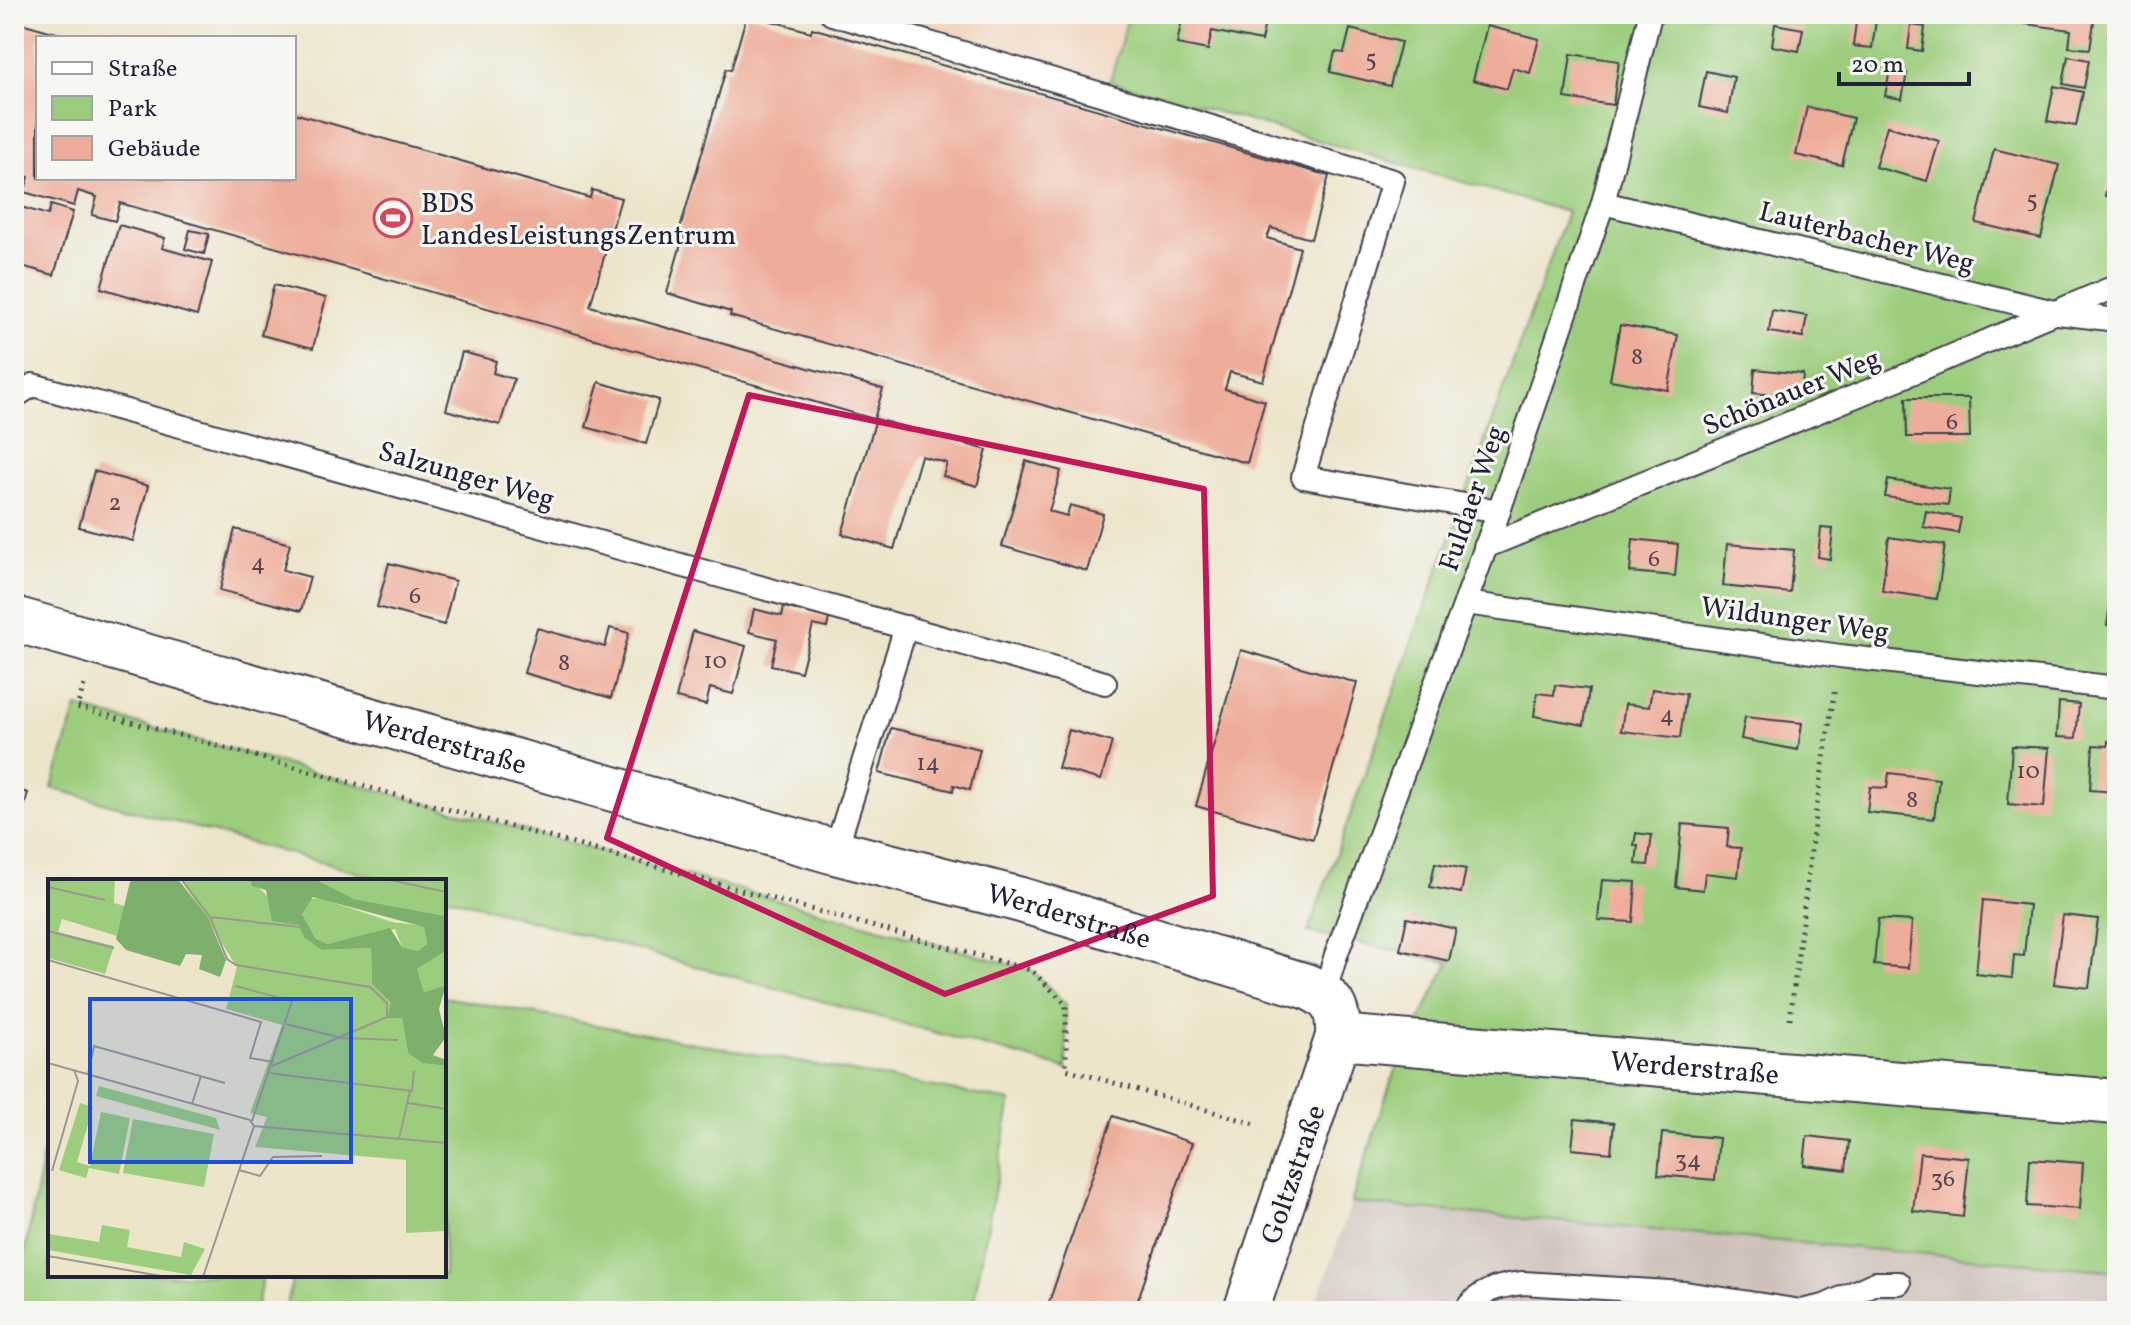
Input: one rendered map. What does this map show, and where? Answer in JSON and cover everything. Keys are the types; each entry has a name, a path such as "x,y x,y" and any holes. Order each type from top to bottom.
{"street":[{"name":"Werderstraße","path":"14,619 835,852 1021,900 1324,994"},
{"path":"1324,994 1339,1014 1338,1037"},
{"name":"Werderstraße","path":"1338,1037 2117,1102"},
{"name":"Goltzstraße","path":"1246,1311 1338,1037"}],"lane":[{"path":"832,14 1393,181 1303,477 1499,511"},
{"name":"Fuldaer Weg","path":"1324,994 1499,511 1603,203 1648,14"},
{"name":"Lauterbacher Weg","path":"1603,203 2058,313 2117,320"},
{"name":"Schönauer Weg","path":"1485,547 2058,313 2117,286"},
{"name":"Salzunger Weg","path":"14,397 33,385 1105,683"},
{"name":"Wildunger Weg","path":"1466,603 1840,656 2117,688"},
{"path":"835,852 906,627"},
{"path":"1465,1311 1470,1303 1497,1286 1523,1283 1685,1293 1801,1311 1824,1306 1875,1283 1899,1283"}],"path":[{"path":"97,642 77,707 1031,970 1066,1004 1066,1069 1259,1125"},
{"path":"1790,1019 1815,817 1840,656"}],"highlighted area":[{"path":"749,395 1204,489 1213,896 945,994 607,838"}],"shaded area":[{"path":"877,14 1129,14 1110,81"},
{"path":"1351,1203 2117,1271 2117,1311 1314,1311"}],"green space":[{"path":"1129,14 2117,14 2117,1271 1351,1203 1394,1073 1449,962 1308,932 1567,212 1110,81"},
{"path":"77,707 1031,970 1066,1004 1066,1069 446,897 446,879 381,879 52,788"},
{"path":"446,997 1011,1101 972,1311 286,1311 293,1277 446,1277"},
{"path":"48,1129 48,1277 263,1277 256,1311 14,1311"}],"building":[{"path":"747,14 811,32 812,28 1329,176 1311,239 1271,228 1267,238 1300,248 1263,381 1230,372 1225,389 1265,401 1247,463 730,316 731,312 667,293 683,237 678,236 726,69 731,70"},
{"path":"1183,14 1267,14 1261,41 1212,31 1208,50 1177,44"},
{"path":"1857,14 1877,14 1872,48 1853,46"},
{"path":"1940,14 2005,14 2004,24"},
{"path":"2027,14 2095,14 2090,49 2069,47 2071,30 2025,24"},
{"path":"2111,14 2117,14 2117,38 2108,37"},
{"name":"BDS LandesLeistungsZentrum","path":"21,23 60,34 36,36 36,180 296,180 296,114 590,198 592,190 621,198 590,306 883,389 874,419 120,203 115,221 92,215 97,197 78,191 74,206 24,192 29,177 14,173 14,33 17,34"},
{"path":"1775,24 1803,29 1799,51 1772,46"},
{"path":"1911,25 1925,27 1922,51 1908,49"},
{"path":"1487,26 1539,39 1530,73 1513,68 1507,89 1473,80"},
{"path":"1350,29 1401,42 1390,86 1330,72 1335,52 1344,53"},
{"path":"1571,54 1619,61 1613,105 1565,98"},
{"path":"2068,56 2089,60 2084,88 2063,84"},
{"path":"1890,70 1907,73 1902,99 1885,96"},
{"path":"1706,71 1734,77 1728,113 1699,107"},
{"path":"2054,86 2083,92 2076,126 2047,121"},
{"path":"1807,107 1853,118 1842,165 1796,155"},
{"path":"1887,126 1939,141 1927,181 1875,167"},
{"path":"1994,149 2059,165 2041,238 1976,223"},
{"path":"2117,152 2117,199 2105,196"},
{"path":"14,205 48,215 51,205 73,212 54,275 14,264"},
{"path":"119,225 165,238 162,248 212,262 197,316 101,288"},
{"path":"190,230 209,234 204,254 185,249"},
{"path":"274,285 326,298 313,348 261,335"},
{"path":"1772,310 1807,316 1803,337 1769,332"},
{"path":"1620,325 1678,335 1668,390 1610,380"},
{"path":"462,352 496,361 493,373 514,379 500,425 446,410"},
{"path":"1755,369 1803,374 1801,398 1753,393"},
{"path":"599,382 659,400 646,444 586,427"},
{"path":"1906,398 1969,398 1970,437 1907,437"},
{"path":"876,419 987,450 977,486 943,476 947,463 921,456 894,549 842,534"},
{"path":"1026,461 1061,471 1049,511 1067,516 1070,505 1103,514 1087,571 1002,546"},
{"path":"94,471 148,486 133,541 79,527"},
{"path":"1888,480 1950,489 1948,505 1885,497"},
{"path":"1926,511 1961,518 1958,533 1923,527"},
{"path":"1821,528 1833,529 1830,559 1818,557"},
{"path":"235,529 290,544 283,570 310,577 301,611 220,590"},
{"path":"1889,537 1945,545 1937,599 1882,591"},
{"path":"1633,539 1678,544 1675,576 1630,572"},
{"path":"1727,544 1794,550 1790,593 1723,586"},
{"path":"389,563 455,581 444,625 377,607"},
{"path":"2117,570 2117,626 2107,625"},
{"path":"784,607 829,618 827,628 813,625 801,672 771,665 777,639 749,632 754,609 782,616"},
{"path":"537,628 605,647 610,628 629,633 611,698 524,673"},
{"path":"693,631 746,646 733,694 710,688 706,705 676,698"},
{"path":"1241,650 1357,683 1313,839 1196,806"},
{"path":"1555,685 1589,689 1584,725 1534,716 1537,693 1554,695"},
{"path":"1652,689 1686,694 1680,738 1621,731 1625,704 1649,707"},
{"path":"2059,702 2079,704 2076,738 2057,737"},
{"path":"1745,717 1802,723 1798,750 1741,739"},
{"path":"891,728 980,749 970,790 954,785 953,791 879,773"},
{"path":"1069,730 1112,742 1101,780 1058,768"},
{"path":"2108,741 2117,742 2117,792 2090,790 2093,745 2108,746"},
{"path":"2012,746 2049,748 2044,807 2008,804"},
{"path":"1889,773 1939,779 1934,819 1867,812 1870,787 1887,788"},
{"path":"14,789 28,793 15,838 14,838"},
{"path":"1682,824 1729,828 1727,847 1741,848 1738,877 1705,873 1703,890 1676,887"},
{"path":"1636,833 1652,835 1648,865 1636,864"},
{"path":"1435,863 1466,869 1461,893 1430,887"},
{"path":"1602,880 1636,882 1633,922 1598,920"},
{"path":"1983,900 2029,905 2024,956 2014,955 2012,978 1976,974"},
{"path":"2063,915 2098,919 2089,988 2054,984"},
{"path":"1407,918 1456,929 1449,961 1400,950"},
{"path":"1878,919 1912,921 1908,968 1874,965"},
{"path":"1113,1116 1192,1143 1134,1311 1046,1311"},
{"path":"1575,1119 1614,1123 1611,1153 1572,1149"},
{"path":"1662,1133 1719,1138 1715,1180 1658,1175"},
{"path":"1807,1136 1849,1141 1846,1170 1804,1165"},
{"path":"1920,1153 1969,1158 1963,1217 1913,1211"},
{"path":"2030,1159 2083,1163 2080,1209 2027,1206"}],"place":[{"name":"BDS LandesLeistungsZentrum","path":"393,218"}]}
